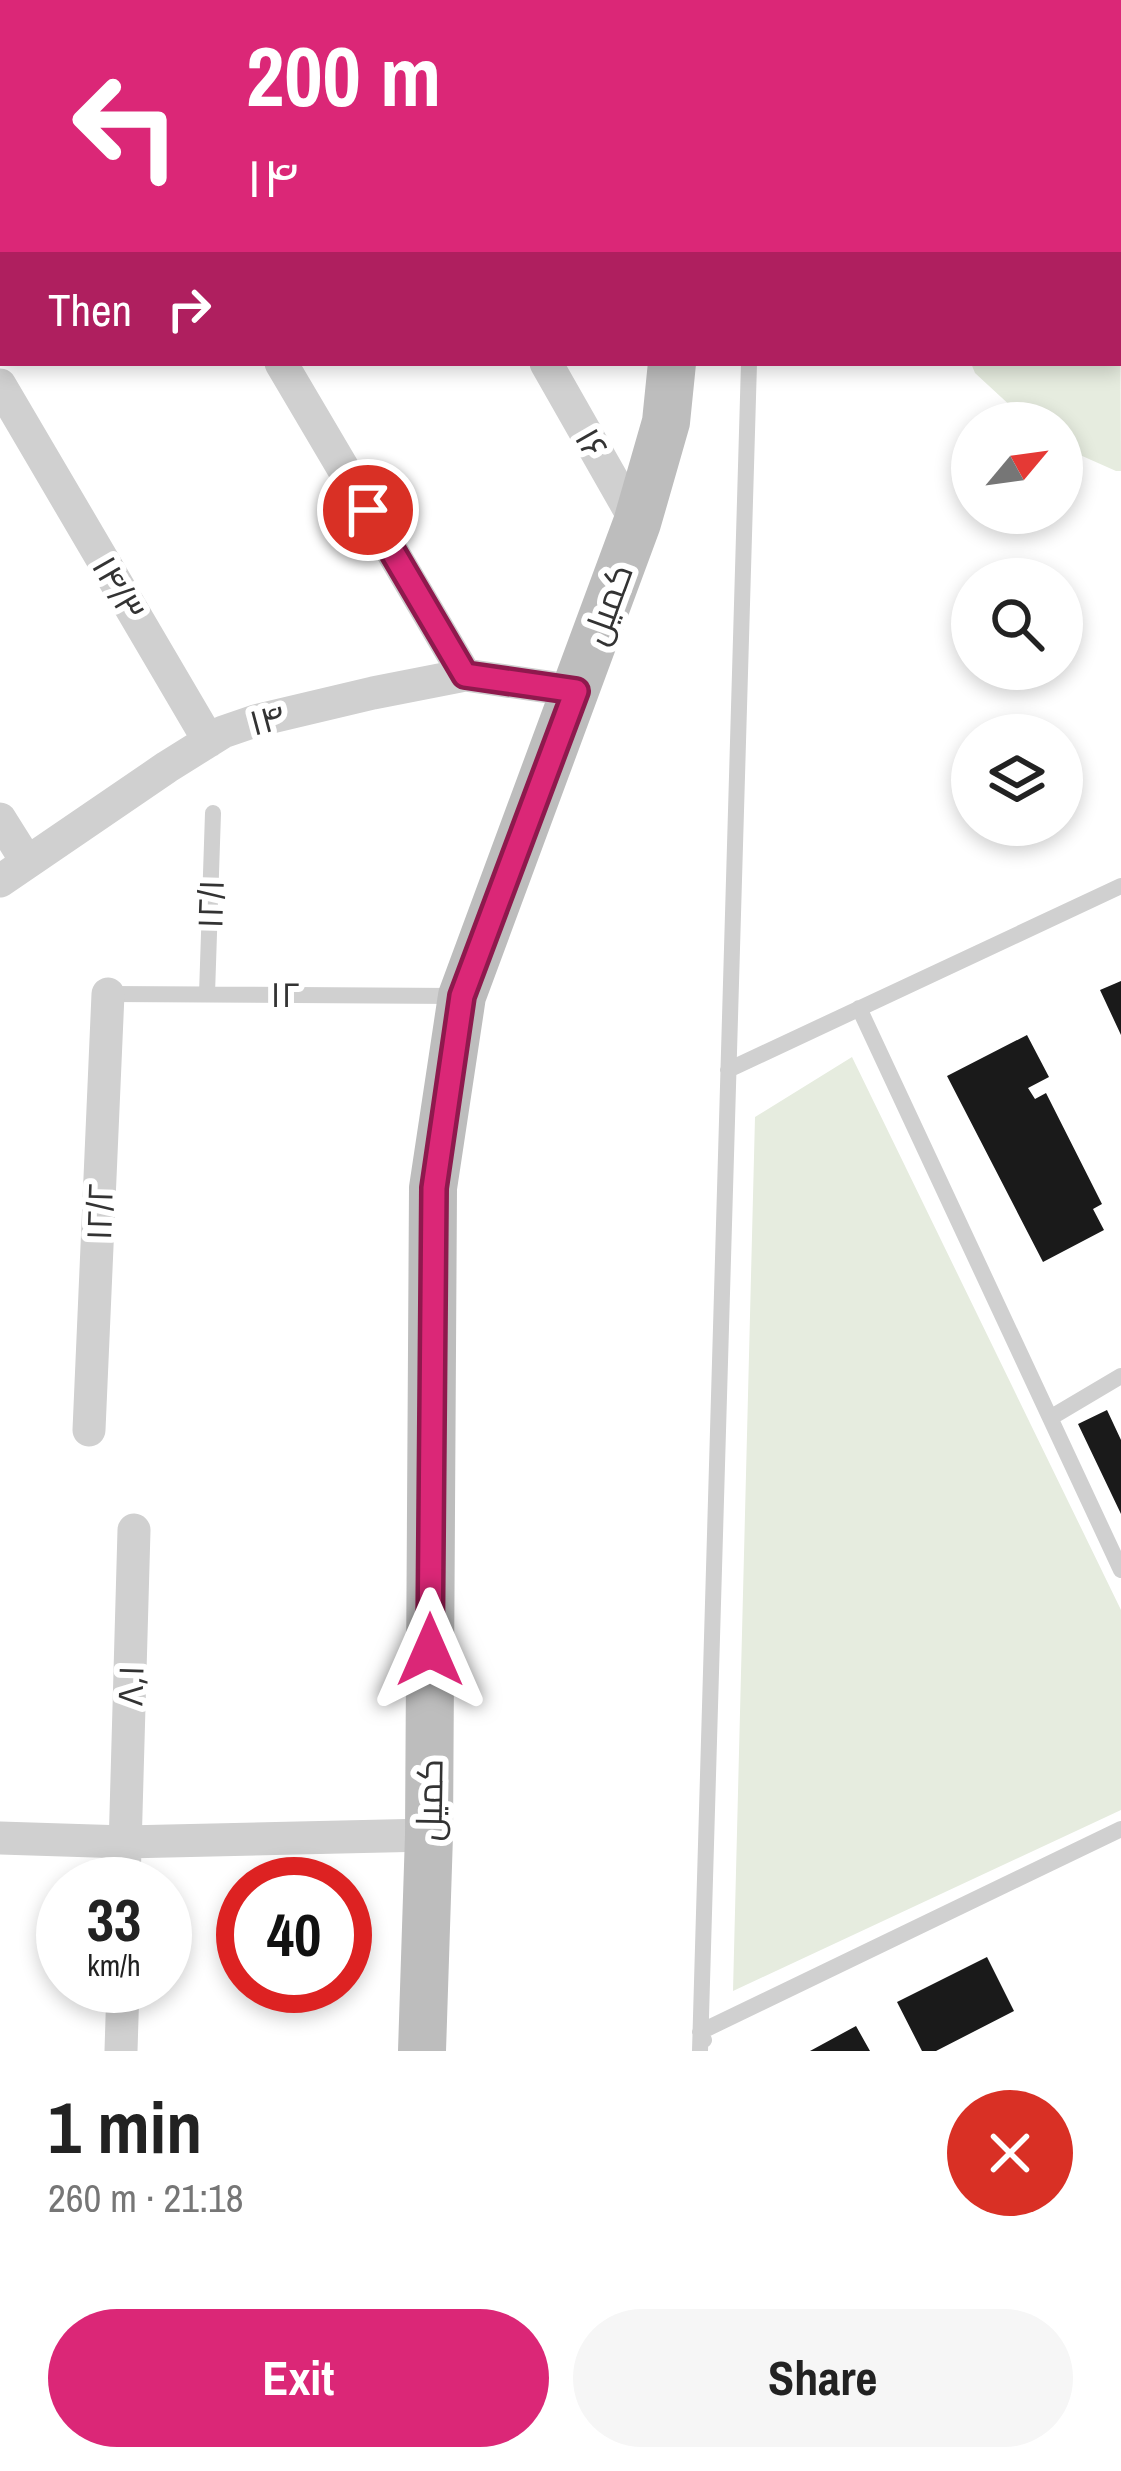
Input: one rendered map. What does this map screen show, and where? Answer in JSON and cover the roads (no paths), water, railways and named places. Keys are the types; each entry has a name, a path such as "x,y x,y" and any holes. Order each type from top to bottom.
{"street":[{"name":"۱۶","path":"548,366 637,523"},
{"name":"کمیل","path":"422,2051 429,1835 434,1188 462,996 637,523 666,422 672,366"},
{"path":"289,374 465,675"},
{"name":"۱۴/۳","path":"0,385 209,741"},
{"name":"۱۴","path":"13,871 223,732 255,721 465,675 576,691"},
{"path":"0,819 13,871"},
{"name":"۱۲/۲","path":"89,1430 108,994"},
{"name":"۸٫۱","path":"125,1857 134,1530"},
{"path":"0,1838 125,1842 429,1835"},
{"path":"122,2051 123,2013"}],"lane":[{"path":"700,2051 749,366"},
{"name":"۱۲/۱","path":"207,994 213,813"},
{"path":"728,1070 1121,886"},
{"name":"۱۲","path":"108,994 462,996"},
{"path":"859,1009 1121,1570"},
{"path":"1050,1418 1121,1376"},
{"path":"700,2032 1121,1829"},
{"path":"700,2032 710,2051"}]}
